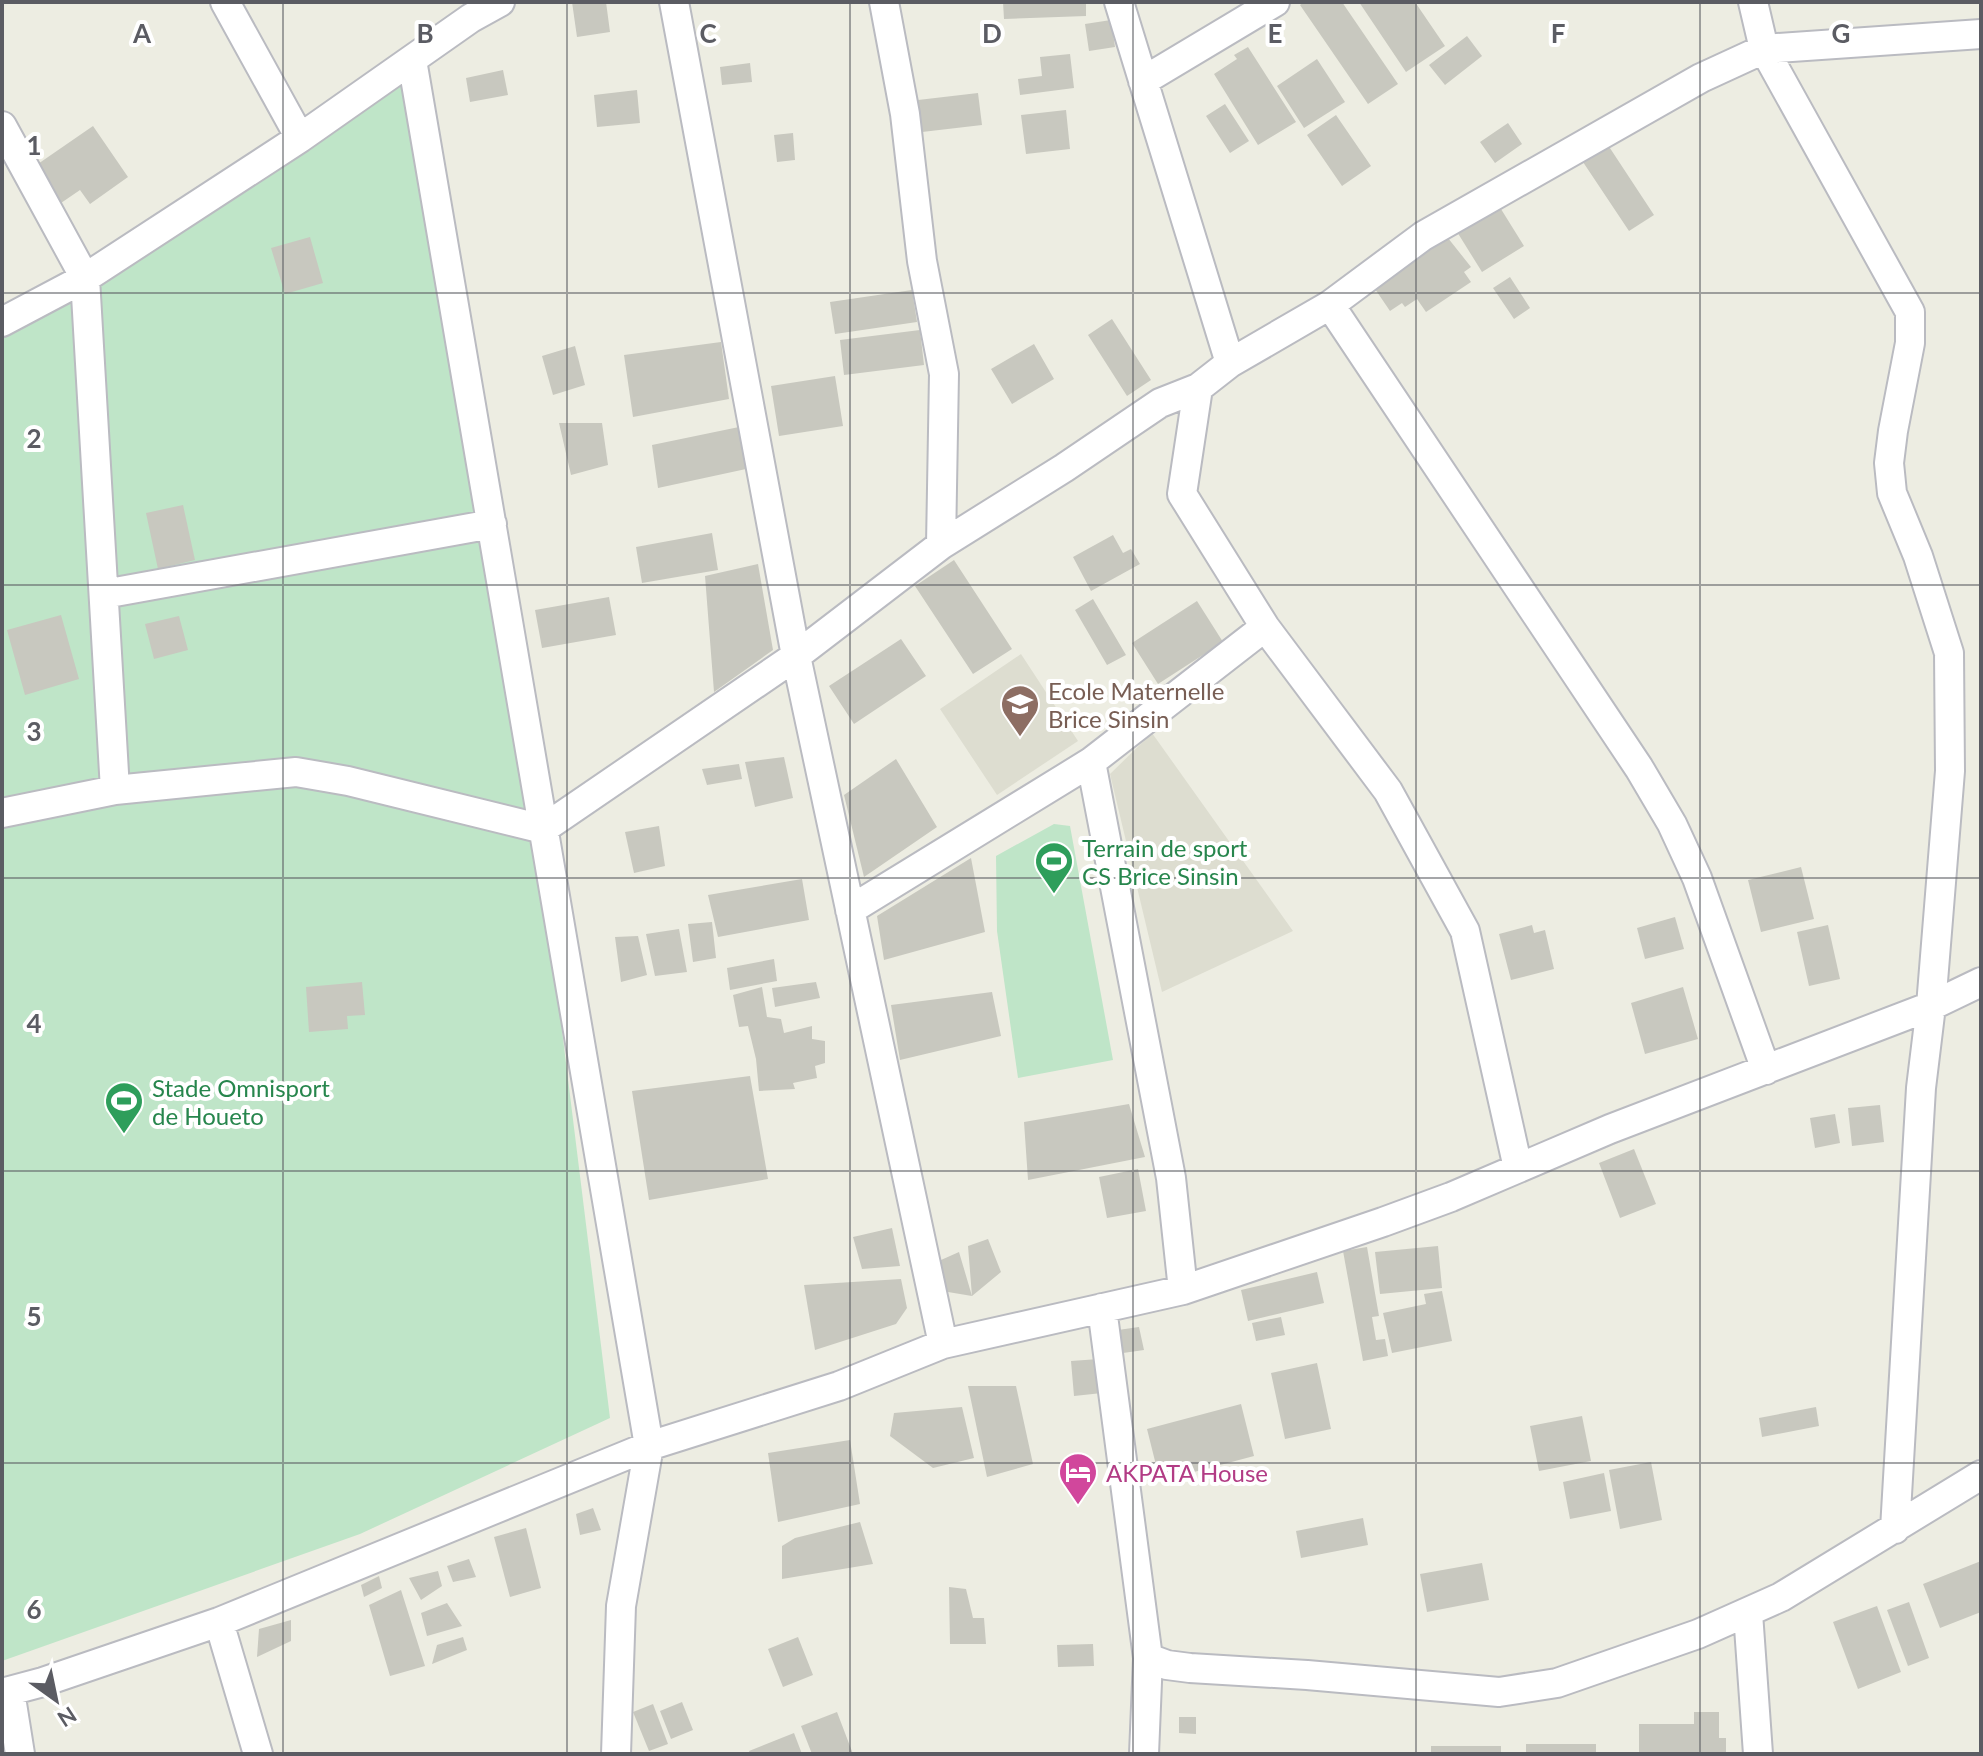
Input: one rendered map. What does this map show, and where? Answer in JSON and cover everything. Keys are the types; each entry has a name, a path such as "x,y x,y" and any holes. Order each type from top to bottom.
{"street":[{"path":"225,2 300,138"},
{"path":"2,322 85,278 300,138 471,18 500,2"},
{"path":"674,2 796,656 943,1344"},
{"path":"884,2 905,114 922,261 944,374 941,545"},
{"path":"1119,2 1230,363"},
{"path":"1143,81 1275,2"},
{"path":"1753,2 1764,49 1910,312 1910,343 1889,463 1892,493 1918,556 1949,653 1950,771 1931,1006 1921,1088 1895,1529"},
{"path":"2,813 115,790 296,772 348,781 543,829 796,656 941,545 1160,403 1198,388 1230,363 1330,305 1423,236 1701,78 1764,49 1981,34"},
{"path":"412,60 649,1446 621,1606 616,1754"},
{"path":"2,126 85,278 115,790"},
{"path":"1330,305 1639,768 1672,824 1705,898 1766,1070"},
{"path":"1198,388 1182,494 1265,627 1388,791 1465,931 1518,1168"},
{"path":"104,594 492,524"},
{"path":"850,910 1091,762 1265,627"},
{"path":"1091,762 1171,1178 1183,1290"},
{"path":"20,1754 6,1692 219,1622 649,1446 839,1386 943,1344 1183,1290 1383,1222 1610,1129 1931,1006 1981,982"},
{"path":"1102,1308 1148,1658 1144,1754"},
{"path":"1148,1658 1167,1665 1190,1668 1499,1692 1557,1683 1698,1634 1781,1597 1981,1475"},
{"path":"1748,1613 1758,1754"},
{"path":"219,1622 258,1754"}],"shaded area":[{"path":"1021,654 1078,741 997,795 940,709"},
{"path":"1152,733 1293,931 1162,992 1110,774"}],"green space":[{"path":"400,74 538,837 610,1418 360,1534 2,1661 2,316"},
{"path":"1054,824 1070,826 1113,1060 1018,1078 997,931 996,856"}],"building":[{"path":"572,2 606,2 610,32 577,37"},
{"path":"1003,2 1086,2 1086,16 1004,19"},
{"path":"1304,2 1342,2 1398,84 1368,104 1300,5"},
{"path":"1359,2 1415,2 1445,46 1406,72"},
{"path":"1111,20 1115,47 1089,51 1085,24"},
{"path":"1467,36 1482,56 1445,85 1429,65"},
{"path":"1248,47 1296,122 1258,145 1214,74 1237,59 1234,55"},
{"path":"1070,54 1074,88 1020,95 1018,79 1042,76 1040,57"},
{"path":"1317,59 1345,102 1304,128 1277,86"},
{"path":"750,63 752,82 722,85 720,67"},
{"path":"503,70 508,95 470,102 466,78"},
{"path":"637,90 640,123 597,127 594,95"},
{"path":"978,93 982,125 922,132 918,100"},
{"path":"1225,104 1249,141 1230,153 1206,116"},
{"path":"1066,110 1070,149 1026,154 1021,115"},
{"path":"1336,115 1371,166 1342,186 1307,135"},
{"path":"1508,123 1522,144 1495,163 1480,142"},
{"path":"93,126 128,177 90,204 80,190 61,203 35,166"},
{"path":"793,133 795,160 777,162 774,135"},
{"path":"1604,139 1654,215 1629,231 1579,156"},
{"path":"1496,201 1524,246 1482,272 1454,227"},
{"path":"1444,233 1471,267 1464,272 1471,282 1426,312 1417,299 1405,307 1402,303 1390,311 1373,286"},
{"path":"310,237 323,283 285,294 271,248"},
{"path":"1510,277 1530,308 1514,319 1493,288"},
{"path":"912,290 917,322 835,334 830,302"},
{"path":"1112,319 1151,380 1127,396 1088,335"},
{"path":"920,330 924,365 844,375 840,340"},
{"path":"721,342 729,399 633,417 624,355"},
{"path":"1034,344 1054,379 1012,404 991,369"},
{"path":"575,346 585,385 553,395 542,356"},
{"path":"835,376 843,426 779,436 771,386"},
{"path":"559,423 602,423 608,465 571,475"},
{"path":"739,427 746,469 658,488 652,445"},
{"path":"183,505 195,560 158,569 146,513"},
{"path":"712,533 718,570 642,583 636,547"},
{"path":"1113,535 1123,553 1131,549 1140,564 1091,591 1073,557"},
{"path":"954,560 1012,649 973,674 915,586"},
{"path":"758,564 773,650 714,692 705,576"},
{"path":"609,597 616,635 542,648 535,610"},
{"path":"1093,599 1126,655 1107,665 1075,610"},
{"path":"1197,601 1223,642 1158,684 1132,643"},
{"path":"61,615 79,679 25,695 7,630"},
{"path":"179,616 188,650 154,659 145,624"},
{"path":"901,639 926,676 854,724 829,686"},
{"path":"784,757 793,798 755,807 745,762"},
{"path":"896,759 937,827 864,877 844,795"},
{"path":"739,764 742,779 707,785 702,769"},
{"path":"659,826 665,866 634,873 625,832"},
{"path":"971,858 985,932 884,960 877,916"},
{"path":"1801,867 1814,919 1761,932 1748,880"},
{"path":"802,879 809,920 718,937 708,895"},
{"path":"1675,917 1684,949 1645,959 1637,928"},
{"path":"712,922 716,958 693,962 688,924"},
{"path":"1532,925 1534,933 1545,930 1554,969 1511,980 1499,934"},
{"path":"1828,925 1840,979 1809,986 1797,932"},
{"path":"679,929 687,972 655,976 646,934"},
{"path":"638,936 647,975 621,982 615,937"},
{"path":"774,959 777,981 730,990 727,968"},
{"path":"362,982 365,1015 347,1016 348,1029 309,1032 306,987"},
{"path":"816,982 820,998 775,1007 772,988"},
{"path":"762,987 767,1017 781,1019 784,1033 812,1026 812,1039 825,1041 825,1063 815,1066 817,1078 793,1083 795,1089 759,1091 748,1026 739,1027 733,995"},
{"path":"1683,987 1698,1039 1645,1054 1631,1003"},
{"path":"992,992 1001,1036 900,1060 891,1005"},
{"path":"750,1076 768,1179 649,1200 632,1091"},
{"path":"1129,1104 1145,1157 1028,1180 1024,1122"},
{"path":"1880,1105 1884,1142 1852,1146 1848,1108"},
{"path":"1835,1114 1840,1143 1815,1148 1810,1118"},
{"path":"1634,1149 1656,1204 1620,1218 1599,1163"},
{"path":"1138,1169 1146,1211 1107,1218 1099,1177"},
{"path":"892,1228 900,1266 862,1269 853,1237"},
{"path":"988,1239 1001,1272 972,1296 968,1246"},
{"path":"1438,1246 1442,1288 1380,1294 1375,1252"},
{"path":"1367,1247 1379,1316 1372,1317 1376,1340 1385,1339 1388,1356 1363,1361 1343,1251"},
{"path":"959,1252 972,1296 942,1291 941,1260"},
{"path":"1317,1272 1324,1303 1248,1321 1241,1290"},
{"path":"901,1279 907,1308 896,1324 815,1350 804,1285"},
{"path":"1442,1291 1452,1341 1392,1353 1383,1313 1426,1304 1424,1294"},
{"path":"1281,1317 1285,1335 1256,1341 1252,1323"},
{"path":"1139,1327 1144,1350 1123,1353 1118,1330"},
{"path":"1099,1359 1102,1393 1074,1396 1071,1361"},
{"path":"1317,1363 1331,1429 1285,1439 1271,1373"},
{"path":"968,1386 1016,1386 1033,1464 987,1477"},
{"path":"1241,1404 1254,1456 1160,1481 1147,1429"},
{"path":"962,1407 974,1458 933,1468 890,1436 894,1413"},
{"path":"1816,1407 1819,1426 1762,1437 1759,1418"},
{"path":"1582,1416 1591,1461 1539,1471 1530,1426"},
{"path":"850,1440 860,1504 778,1522 768,1453"},
{"path":"1651,1462 1662,1520 1620,1529 1609,1470"},
{"path":"1604,1473 1611,1511 1570,1519 1563,1482"},
{"path":"593,1508 601,1530 580,1535 576,1514"},
{"path":"1363,1518 1368,1545 1301,1558 1296,1531"},
{"path":"860,1522 873,1564 782,1579 782,1546 795,1538"},
{"path":"526,1528 541,1588 510,1597 494,1537"},
{"path":"469,1559 476,1577 453,1582 447,1566"},
{"path":"1981,1561 1981,1612 1940,1628 1923,1584"},
{"path":"1482,1563 1489,1600 1427,1612 1420,1574"},
{"path":"438,1571 442,1586 421,1600 409,1578"},
{"path":"379,1576 382,1588 364,1597 361,1585"},
{"path":"949,1587 966,1589 973,1618 984,1618 986,1644 950,1644"},
{"path":"401,1590 425,1666 390,1676 369,1605"},
{"path":"1909,1602 1929,1658 1908,1666 1887,1610"},
{"path":"447,1603 462,1626 427,1636 421,1613"},
{"path":"1877,1606 1901,1672 1858,1689 1833,1622"},
{"path":"291,1620 291,1641 257,1657 259,1629"},
{"path":"463,1637 467,1650 432,1664 437,1645"},
{"path":"798,1637 813,1675 783,1687 768,1649"},
{"path":"1093,1644 1094,1666 1058,1667 1057,1645"},
{"path":"682,1702 693,1730 671,1739 660,1711"},
{"path":"653,1704 668,1744 649,1751 633,1712"},
{"path":"837,1712 853,1754 812,1754 801,1726"},
{"path":"1694,1712 1719,1712 1719,1738 1726,1738 1726,1754 1639,1754 1639,1724 1694,1724"},
{"path":"1179,1717 1196,1717 1196,1734 1179,1733"},
{"path":"794,1733 802,1754 750,1754 749,1751"},
{"path":"1526,1744 1596,1744 1596,1754 1526,1754"},
{"path":"1431,1746 1501,1746 1501,1754 1431,1754"}],"place":[{"name":"Ecole Maternelle Brice Sinsin","path":"1020,738"},
{"name":"Terrain de sport CS Brice Sinsin","path":"1054,895"},
{"name":"Stade Omnisport de Houeto","path":"124,1135"},
{"name":"AKPATA House","path":"1078,1506"}]}
